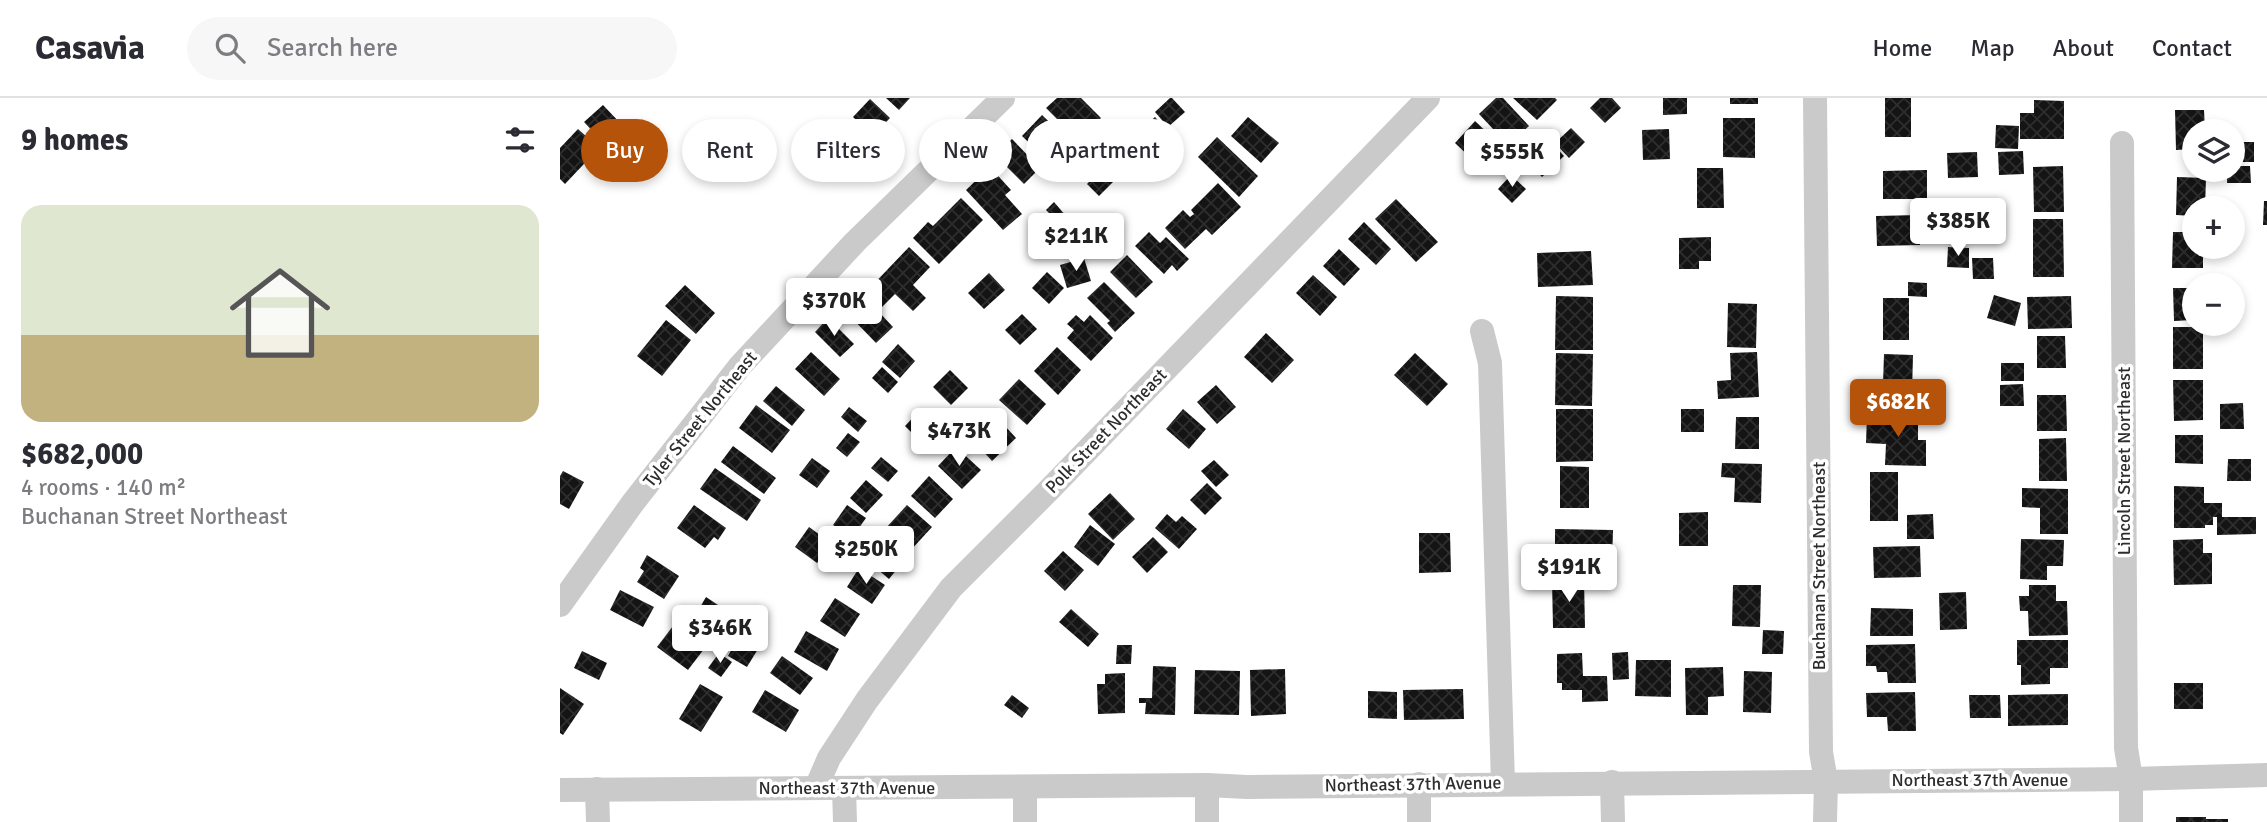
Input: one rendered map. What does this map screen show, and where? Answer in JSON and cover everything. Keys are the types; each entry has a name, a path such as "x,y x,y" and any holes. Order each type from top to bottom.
{"street":[{"name":"Tyler Street Northeast","path":"560,605 632,504 740,366 855,242 1003,98"},
{"name":"Polk Street Northeast","path":"816,788 829,758 867,700 951,588 1428,98"},
{"name":"Buchanan Street Northeast","path":"1815,98 1821,752 1826,781 1825,822"},
{"name":"Lincoln Street Northeast","path":"2122,144 2126,748 2132,779 2131,822"},
{"path":"1482,331 1490,363 1503,783"},
{"name":"Northeast 37th Avenue","path":"560,790 1207,785 1247,787 1419,783 2132,779 2267,775"},
{"path":"1612,782 1613,822"},
{"path":"1419,783 1419,822"},
{"path":"1207,785 1207,822"},
{"path":"1024,787 1025,822"},
{"path":"844,788 845,822"},
{"path":"597,789 598,822"}],"building":[{"path":"886,98 910,98 899,110"},
{"path":"1057,98 1081,98 1101,118 1057,119 1046,108"},
{"path":"1172,98 1185,112 1177,119 1161,119 1155,112"},
{"path":"1496,98 1503,98 1529,126 1508,145 1479,114"},
{"path":"1513,98 1555,98 1557,100 1537,120"},
{"path":"1600,98 1612,98 1621,108 1605,123 1590,108"},
{"path":"1663,98 1687,98 1687,114 1663,115"},
{"path":"1730,98 1758,98 1758,104 1730,104"},
{"path":"1885,98 1911,98 1911,137 1885,137"},
{"path":"870,99 890,118 855,119 853,117"},
{"path":"2034,100 2064,101 2064,139 2020,139 2020,113 2034,113"},
{"path":"603,105 616,119 587,119"},
{"path":"2175,110 2204,110 2204,119 2182,119 2182,150 2176,150"},
{"path":"1248,117 1279,143 1261,163 1231,136"},
{"path":"1723,118 1755,118 1755,158 1723,157"},
{"path":"1475,121 1494,139 1474,161 1455,143"},
{"path":"1996,125 2019,126 2018,149 1995,148"},
{"path":"1571,128 1585,142 1569,158 1555,143"},
{"path":"578,129 581,132 581,167 565,184 560,179 560,148"},
{"path":"1669,129 1670,159 1643,160 1642,130"},
{"path":"1217,137 1258,176 1239,197 1198,157"},
{"path":"1012,139 1026,154 1024,184 1012,172"},
{"path":"1550,141 1564,156 1542,177 1528,161"},
{"path":"2245,142 2254,142 2254,162 2245,162"},
{"path":"2023,151 2024,174 1999,175 1998,152"},
{"path":"1977,152 1978,177 1948,178 1947,153"},
{"path":"2063,166 2064,212 2034,212 2033,167"},
{"path":"2245,166 2250,166 2251,183 2227,183 2245,182"},
{"path":"1697,168 1723,168 1724,208 1697,208"},
{"path":"1927,170 1927,199 1883,199 1883,171"},
{"path":"1511,175 1526,189 1512,203 1498,189"},
{"path":"2177,177 2182,177 2182,182 2206,182 2205,196 2182,196 2182,215 2176,215"},
{"path":"974,182 1004,182 1011,190 1005,195 1022,214 1003,230 966,190"},
{"path":"1089,182 1113,182 1099,196 1087,184"},
{"path":"1218,183 1241,207 1212,235 1206,229 1185,249 1165,228 1183,210 1190,217 1194,214 1191,210"},
{"path":"961,198 983,220 939,264 913,238 928,222 933,226"},
{"path":"1396,199 1438,242 1416,262 1375,219"},
{"path":"2264,201 2267,201 2267,225 2263,225"},
{"path":"1054,202 1066,216 1059,223 1046,210"},
{"path":"1918,215 1920,245 1877,246 1876,216"},
{"path":"1044,219 1058,234 1044,246 1031,231"},
{"path":"2033,219 2063,219 2064,277 2033,277"},
{"path":"1364,222 1391,249 1376,265 1348,239"},
{"path":"1149,232 1160,243 1166,237 1189,259 1177,271 1172,265 1164,274 1135,246"},
{"path":"2173,232 2182,232 2182,259 2203,259 2203,268 2172,268"},
{"path":"1711,237 1711,261 1699,261 1699,269 1679,269 1679,238"},
{"path":"909,247 930,267 913,285 926,298 913,311 895,294 882,307 866,292"},
{"path":"1948,247 1969,248 1969,268 1947,267"},
{"path":"1339,249 1360,269 1344,286 1323,266"},
{"path":"1591,251 1593,285 1538,287 1537,253"},
{"path":"1127,255 1153,282 1136,298 1110,272"},
{"path":"1084,258 1091,281 1067,288 1060,265"},
{"path":"1972,258 1993,258 1994,279 1973,279"},
{"path":"1047,272 1064,288 1049,304 1032,288"},
{"path":"989,273 1005,290 984,309 968,293"},
{"path":"1313,275 1337,297 1320,316 1296,293"},
{"path":"1104,282 1135,313 1115,332 1107,323 1110,321 1087,298"},
{"path":"1908,282 1927,283 1927,297 1908,296"},
{"path":"685,285 715,313 696,334 665,306"},
{"path":"2173,288 2182,288 2182,321 2174,321"},
{"path":"1994,295 2021,303 2015,326 1987,318"},
{"path":"864,296 893,327 876,343 846,312"},
{"path":"1556,296 1593,297 1593,350 1555,350"},
{"path":"2071,296 2072,328 2028,329 2027,297"},
{"path":"1883,298 1909,298 1909,340 1883,340"},
{"path":"1728,303 1757,304 1756,348 1727,347"},
{"path":"1022,314 1037,329 1020,345 1005,330"},
{"path":"1076,315 1084,322 1090,315 1113,338 1091,361 1067,338 1074,330 1067,324"},
{"path":"828,318 854,344 840,357 815,332"},
{"path":"666,320 691,340 662,376 637,356"},
{"path":"2173,327 2182,327 2182,336 2203,336 2203,369 2173,369"},
{"path":"1266,333 1294,360 1272,383 1244,357"},
{"path":"2037,336 2065,336 2066,368 2037,368"},
{"path":"898,344 915,361 900,378 882,362"},
{"path":"1057,347 1081,370 1058,395 1034,371"},
{"path":"811,352 840,379 824,396 795,369"},
{"path":"1757,352 1759,397 1718,399 1717,381 1731,380 1730,353"},
{"path":"1415,353 1448,384 1427,406 1394,375"},
{"path":"1556,353 1593,354 1592,406 1555,405"},
{"path":"1884,354 1913,355 1912,394 1889,394 1889,384 1883,384"},
{"path":"2001,363 2024,363 2024,381 2001,381"},
{"path":"882,367 898,382 888,393 872,378"},
{"path":"950,370 968,388 951,405 933,387"},
{"path":"1019,379 1046,404 1027,425 999,400"},
{"path":"2173,380 2203,380 2203,420 2174,421"},
{"path":"2023,384 2024,406 2000,406 2000,385"},
{"path":"1216,385 1236,407 1217,424 1197,402"},
{"path":"776,386 805,410 792,426 763,401"},
{"path":"2037,395 2066,395 2067,431 2037,431"},
{"path":"2243,403 2244,429 2220,429 2220,404"},
{"path":"756,405 790,430 772,453 739,428"},
{"path":"849,407 867,421 858,432 841,417"},
{"path":"1183,409 1206,429 1189,449 1166,429"},
{"path":"1556,409 1593,409 1593,461 1556,462"},
{"path":"1681,409 1704,409 1704,432 1681,432"},
{"path":"919,411 932,425 918,439 905,426"},
{"path":"981,412 988,420 994,414 1016,438 992,461 970,437 976,432 968,424"},
{"path":"1867,415 1918,416 1918,440 1926,440 1926,466 1885,465 1886,444 1866,443"},
{"path":"1736,417 1759,417 1759,449 1735,449"},
{"path":"848,433 860,442 847,457 836,448"},
{"path":"2175,435 2203,435 2203,464 2175,463"},
{"path":"2066,438 2067,481 2039,481 2039,439"},
{"path":"733,446 776,478 764,494 721,462"},
{"path":"956,447 981,470 962,489 938,466"},
{"path":"881,457 898,471 888,482 871,468"},
{"path":"812,458 830,471 817,488 799,475"},
{"path":"2228,459 2251,459 2251,481 2227,481"},
{"path":"1214,460 1229,475 1216,487 1201,471"},
{"path":"1722,463 1762,464 1761,503 1734,502 1735,478 1721,477"},
{"path":"1560,466 1589,467 1589,508 1560,508"},
{"path":"715,468 761,500 747,521 700,489"},
{"path":"563,471 584,482 569,509 560,504 560,476"},
{"path":"1870,472 1898,472 1898,521 1870,521"},
{"path":"929,476 953,499 935,518 911,496"},
{"path":"866,480 883,495 866,513 850,498"},
{"path":"1207,483 1222,498 1205,515 1190,500"},
{"path":"2174,486 2204,487 2204,503 2222,503 2222,517 2256,517 2256,534 2217,535 2217,517 2213,517 2213,525 2205,525 2205,528 2174,528"},
{"path":"2022,488 2068,489 2068,534 2040,534 2040,508 2022,507"},
{"path":"1110,493 1135,519 1113,540 1088,514"},
{"path":"694,505 726,528 718,540 714,537 705,548 677,528"},
{"path":"847,505 866,518 852,538 833,525"},
{"path":"907,505 932,527 910,551 885,529"},
{"path":"1708,512 1708,546 1679,546 1679,513"},
{"path":"1167,514 1176,522 1182,516 1197,529 1179,549 1155,528"},
{"path":"1933,514 1934,539 1907,539 1907,515"},
{"path":"1090,525 1115,544 1098,566 1074,547"},
{"path":"809,527 831,543 817,563 795,547"},
{"path":"1555,529 1613,530 1612,564 1555,563"},
{"path":"877,531 907,557 889,579 858,553"},
{"path":"1419,533 1450,533 1451,572 1419,573"},
{"path":"1153,537 1168,552 1147,573 1132,557"},
{"path":"2021,539 2064,540 2063,566 2047,566 2047,580 2020,579"},
{"path":"2203,539 2203,553 2212,553 2212,584 2174,585 2173,540"},
{"path":"1920,546 1921,577 1874,578 1873,547"},
{"path":"1063,551 1084,570 1065,591 1044,571"},
{"path":"647,555 679,576 664,599 637,582 644,571 640,568"},
{"path":"859,568 885,585 872,604 847,587"},
{"path":"1584,579 1585,628 1553,628 1552,580"},
{"path":"1733,585 1761,585 1760,627 1732,626"},
{"path":"2029,585 2056,585 2056,601 2067,601 2068,635 2029,636 2028,611 2020,611 2019,596 2029,596"},
{"path":"620,590 654,607 643,627 610,610"},
{"path":"1966,592 1967,629 1940,630 1939,593"},
{"path":"706,597 724,609 713,625 696,614"},
{"path":"835,598 860,614 845,637 820,621"},
{"path":"1871,608 1913,609 1913,636 1870,636"},
{"path":"1071,609 1099,634 1088,647 1059,622"},
{"path":"673,626 704,649 688,670 657,647"},
{"path":"1763,630 1784,631 1783,654 1762,654"},
{"path":"806,631 839,649 827,671 794,652"},
{"path":"738,638 758,649 747,667 728,656"},
{"path":"2017,640 2068,640 2068,668 2050,668 2050,684 2021,685 2021,665 2017,665"},
{"path":"1915,644 1916,683 1888,683 1887,672 1877,672 1876,666 1866,666 1866,645"},
{"path":"1117,645 1132,645 1131,664 1116,664"},
{"path":"582,651 607,663 599,680 574,668"},
{"path":"1628,652 1629,679 1613,680 1612,653"},
{"path":"719,653 732,662 721,677 708,668"},
{"path":"1582,653 1583,676 1607,676 1608,701 1582,702 1582,690 1562,690 1562,683 1557,683 1557,654"},
{"path":"782,656 813,678 800,695 770,673"},
{"path":"1636,660 1671,660 1671,697 1635,696"},
{"path":"1153,666 1176,667 1175,715 1145,714 1146,703 1139,703 1139,698 1152,698"},
{"path":"1723,667 1724,696 1708,697 1708,715 1686,715 1685,668"},
{"path":"1285,669 1286,714 1251,716 1250,670"},
{"path":"1195,670 1240,671 1239,715 1194,714"},
{"path":"1744,671 1772,672 1771,713 1743,712"},
{"path":"1125,673 1125,713 1098,714 1097,684 1105,684 1105,674"},
{"path":"2174,683 2203,683 2203,709 2174,709"},
{"path":"700,684 723,697 701,732 679,719"},
{"path":"560,688 584,704 563,735 560,733"},
{"path":"1463,689 1464,719 1404,720 1403,690"},
{"path":"765,690 799,710 786,732 752,712"},
{"path":"1368,691 1397,692 1397,719 1368,718"},
{"path":"1915,692 1916,731 1888,731 1887,717 1867,717 1866,693"},
{"path":"2068,694 2068,725 2008,726 2008,695"},
{"path":"1012,695 1029,708 1022,718 1004,705"},
{"path":"1969,695 2000,695 2001,718 1970,718"},
{"path":"2176,817 2228,819 2228,822 2176,822"}]}
